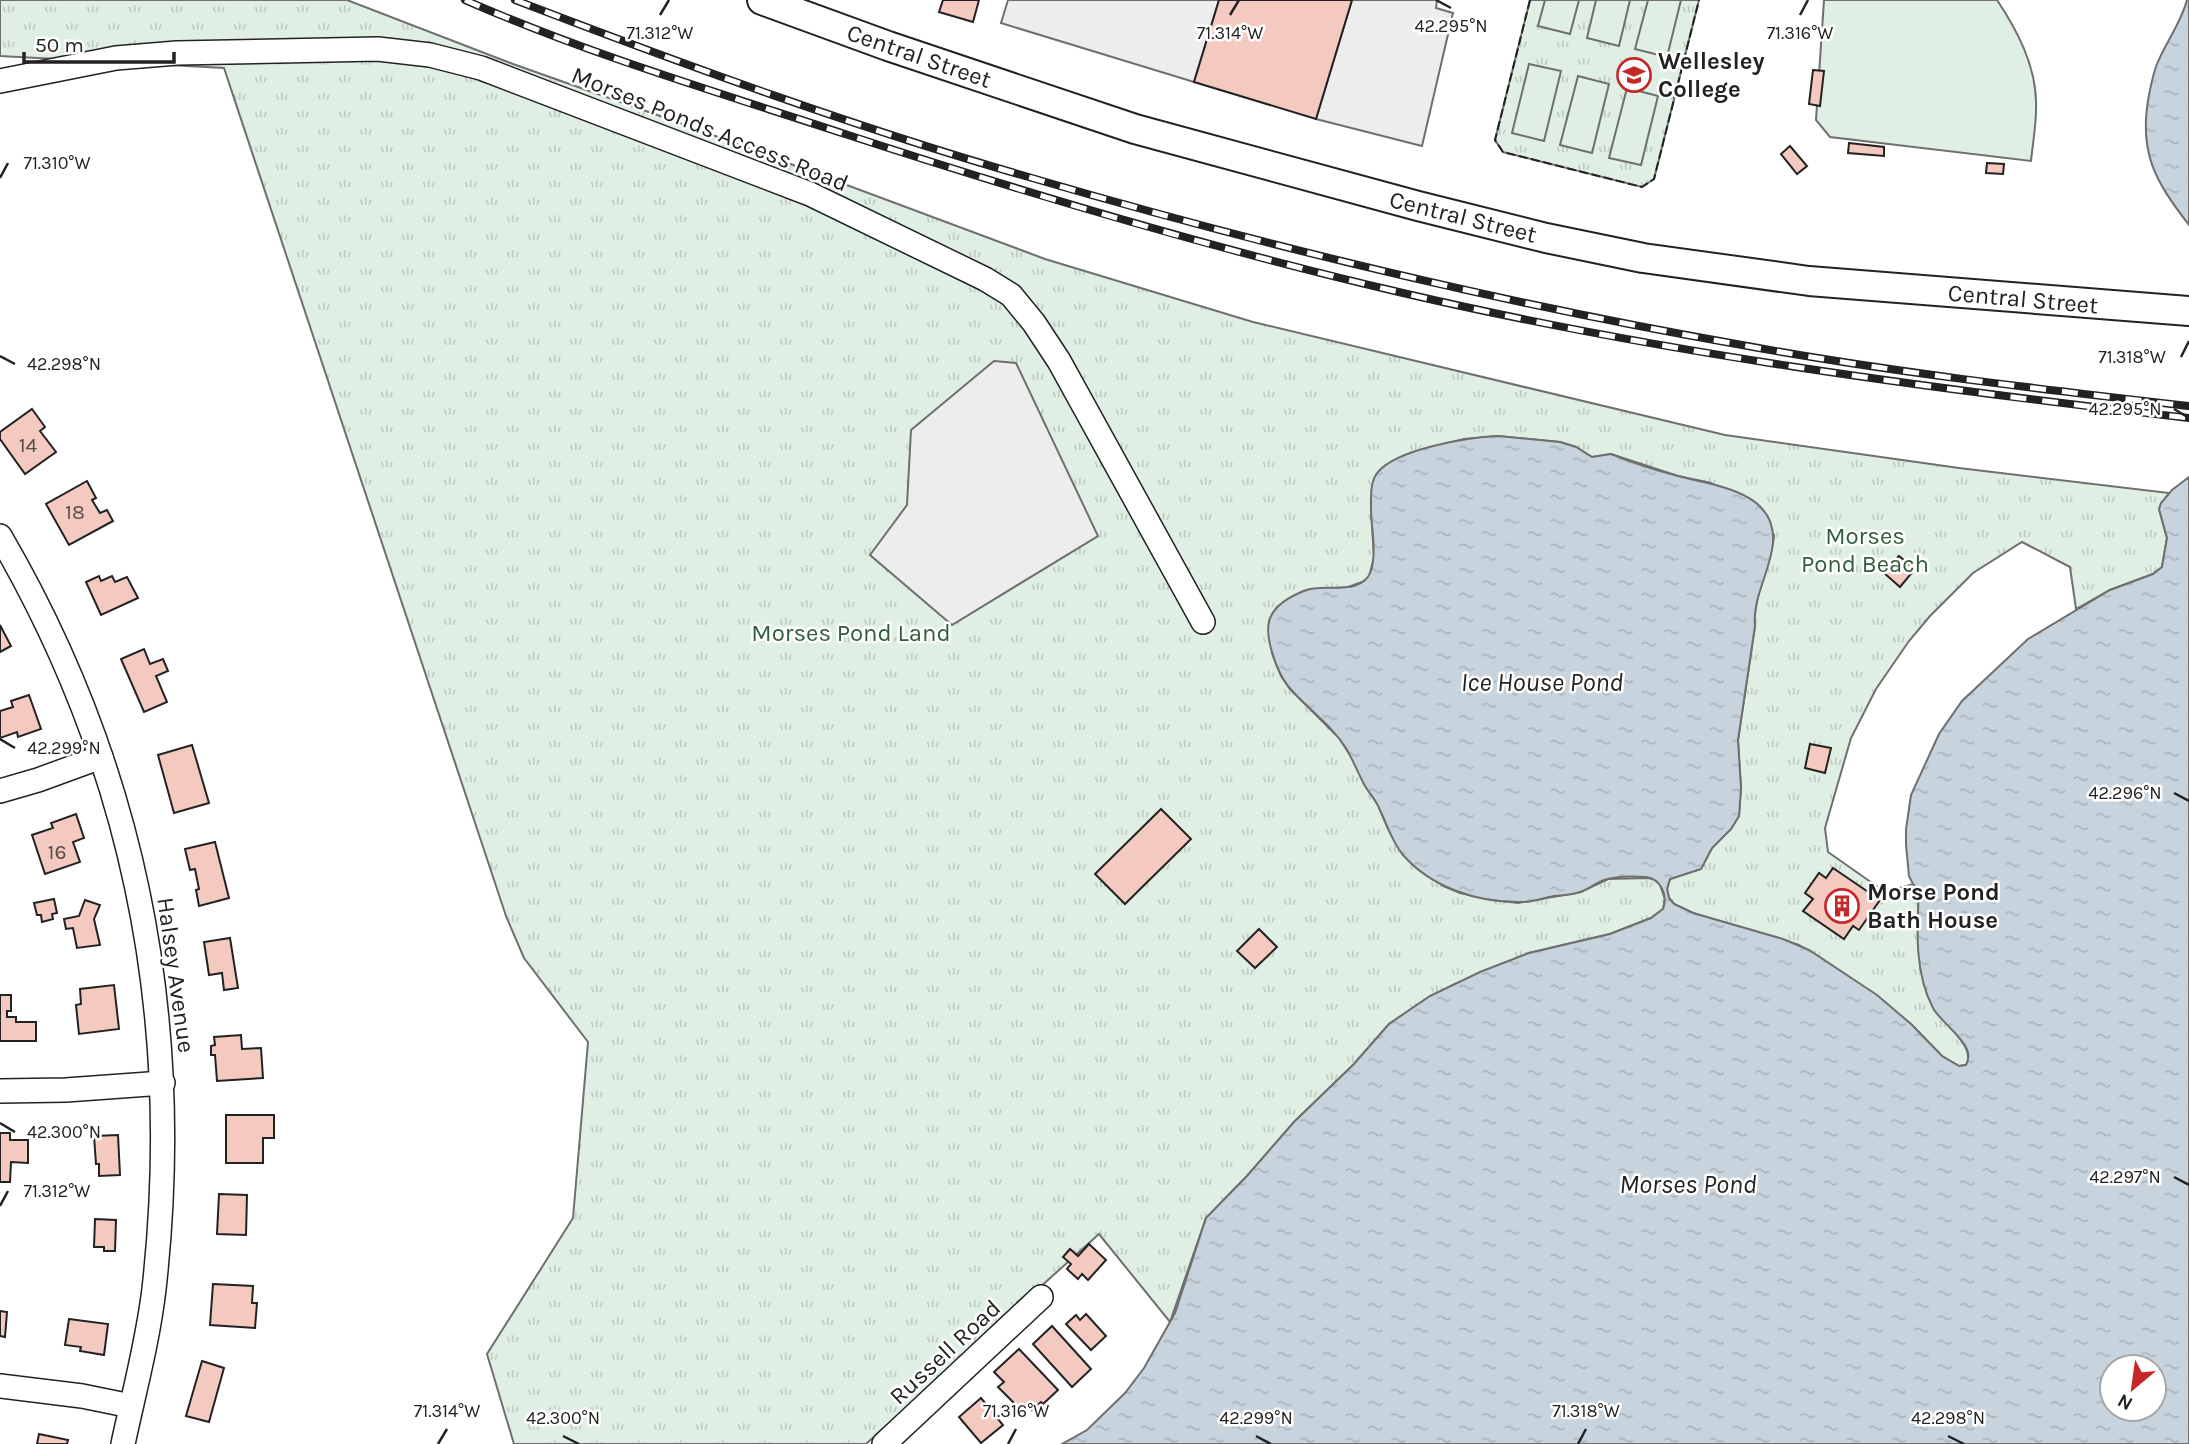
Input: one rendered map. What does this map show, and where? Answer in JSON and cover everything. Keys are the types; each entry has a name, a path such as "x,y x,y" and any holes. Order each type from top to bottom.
{"main road":[{"name":"Central Street","path":"762,0 888,46 1135,129 1546,238 1643,258 1809,282 2189,312"}],"street":[{"name":"Morses Ponds Access Road","path":"0,81 116,58 177,53 378,49 430,55 481,68 820,199 985,279 1011,295 1022,307 1059,361 1203,622"},
{"name":"Halsey Avenue","path":"0,536 59,651 101,757 133,867 155,991 163,1083 162,1196 149,1324 123,1444"},
{"path":"0,791 101,757"},
{"path":"0,1091 66,1090 163,1083"},
{"name":"Russell Road","path":"884,1444 1041,1297"},
{"path":"0,1386 82,1396 131,1406"}],"green space":[{"name":"Morses Pond Land","path":"0,0 347,0 513,64 694,128 1045,259 1253,322 1725,435 1959,468 2169,493 2159,509 2167,538 2162,567 2153,574 2110,590 2076,609 2070,567 2022,542 1973,573 1909,641 1876,689 1851,738 1825,828 1828,852 1885,892 1913,884 1919,890 1918,935 1928,993 1938,1014 1967,1050 1966,1065 1959,1066 1942,1056 1911,1024 1799,945 1693,913 1674,904 1669,898 1667,889 1670,879 1701,869 1712,848 1731,829 1739,816 1741,788 1738,740 1756,603 1774,535 1711,483 1678,476 1611,454 1592,457 1576,447 1560,442 1498,436 1464,439 1421,450 1375,477 1371,509 1374,557 1369,577 1348,587 1303,591 1277,607 1269,621 1272,653 1281,676 1290,689 1339,738 1404,855 1443,886 1460,893 1518,903 1581,892 1608,879 1648,878 1657,880 1660,885 1665,899 1663,909 1651,918 1610,934 1529,953 1455,984 1430,996 1389,1024 1206,1218 1170,1322 1099,1234 866,1444 514,1444 487,1354 573,1218 588,1042 524,958 506,916 224,68 0,56"},
{"path":"1530,0 1699,0 1654,179 1642,187 1503,152 1495,140"},
{"path":"1545,0 1579,0 1570,34 1538,26"},
{"path":"1596,0 1630,0 1619,46 1587,38"},
{"path":"1648,0 1681,0 1667,57 1635,49"},
{"path":"1824,0 1997,0 2018,35 2035,87 2036,108 2031,161 1830,137 1816,120"},
{"path":"1529,64 1561,71 1544,141 1512,133"},
{"path":"1578,76 1609,84 1592,153 1560,145"},
{"path":"1627,88 1658,96 1641,165 1609,158"}],"shaded area":[{"path":"1008,0 1219,0 1194,82 1001,23"},
{"path":"1352,0 1437,0 1436,8 1453,13 1422,146 1316,119"},
{"path":"994,361 1016,363 1098,536 952,625 870,555 907,505 911,430"}],"water":[{"path":"2187,0 2189,225 2159,180 2152,165 2146,133 2146,115 2154,72"},
{"name":"Morses Pond","path":"1498,436 1560,442 1576,447 1592,457 1611,454 1725,488 1754,501 1765,512 1771,525 1773,542 1756,605 1738,740 1741,788 1739,816 1731,829 1712,848 1701,869 1670,879 1667,889 1669,898 1674,904 1693,913 1783,939 1809,950 1877,995 1911,1024 1942,1056 1959,1066 1966,1065 1967,1050 1933,1008 1920,965 1919,890 1909,876 1906,845 1911,795 1939,734 1962,701 2028,639 2110,590 2153,574 2162,567 2167,538 2159,509 2172,490 2189,477 2189,1444 1062,1444 1087,1430 1125,1393 1144,1368 1175,1313 1206,1218 1389,1024 1430,996 1480,972 1529,953 1610,934 1651,918 1663,909 1665,898 1662,888 1656,881 1646,877 1609,879 1577,893 1523,902 1471,896 1427,876 1399,850 1378,805 1346,748 1333,731 1288,686 1279,672 1268,632 1271,616 1277,608 1304,591 1359,584 1371,571 1374,548 1371,494 1378,472 1401,457 1452,442"}],"building":[{"path":"943,0 979,0 973,22 939,12"},
{"path":"1219,0 1352,0 1316,119 1194,82"},
{"path":"1813,70 1824,71 1820,106 1809,104"},
{"path":"1849,143 1884,147 1884,156 1848,153"},
{"path":"1790,146 1807,166 1797,174 1781,154"},
{"path":"1987,163 2004,164 2003,174 1986,173"},
{"path":"32,409 45,427 40,431 56,452 25,474 0,439 0,432"},
{"path":"87,481 96,498 92,500 100,513 107,510 113,521 69,545 46,504"},
{"path":"1899,556 1915,569 1900,587 1884,573"},
{"path":"99,576 101,581 112,576 115,582 127,577 138,598 101,615 86,582"},
{"path":"0,625 11,646 0,652"},
{"path":"144,649 150,664 163,659 168,671 156,676 167,702 144,712 121,659"},
{"path":"29,695 41,729 18,737 17,732 0,738 0,711 13,707 11,701"},
{"path":"1810,744 1831,748 1825,773 1805,768"},
{"path":"192,745 209,803 174,813 158,755"},
{"path":"1161,809 1191,839 1125,904 1095,874"},
{"path":"76,814 84,838 73,842 80,862 45,874 32,835 53,828 51,823"},
{"path":"215,842 229,898 199,906 195,869 190,870 185,849"},
{"name":"Morse Pond Bath House","path":"1833,868 1880,900 1859,930 1853,926 1844,939 1803,911 1813,899 1805,893 1819,873 1826,878"},
{"path":"54,899 57,913 52,914 53,919 42,922 34,903"},
{"path":"85,900 100,905 94,919 100,945 77,948 73,928 66,929 64,919 79,916"},
{"path":"1259,929 1277,947 1255,968 1237,951"},
{"path":"230,938 238,988 224,990 222,973 209,975 204,942"},
{"path":"114,985 119,1029 79,1034 76,1005 81,1004 80,989"},
{"path":"0,995 11,995 11,1011 7,1011 7,1017 16,1017 16,1022 36,1022 36,1041 0,1041"},
{"path":"241,1035 242,1049 261,1048 263,1078 217,1081 215,1055 211,1055 211,1046 215,1045 214,1037"},
{"path":"226,1115 274,1115 274,1138 263,1138 263,1163 226,1163"},
{"path":"0,1133 10,1133 10,1140 28,1140 28,1163 11,1162 10,1182 0,1182"},
{"path":"118,1135 120,1175 99,1176 94,1136"},
{"path":"219,1194 247,1195 246,1235 217,1234"},
{"path":"95,1219 116,1220 115,1251 94,1247"},
{"path":"1089,1244 1106,1260 1088,1280 1082,1274 1078,1279 1067,1269 1071,1264 1063,1257 1070,1249 1078,1256"},
{"path":"213,1284 253,1286 252,1303 257,1303 255,1328 210,1325"},
{"path":"0,1311 7,1312 5,1337 0,1336"},
{"path":"1086,1314 1106,1336 1091,1350 1066,1324 1076,1315 1080,1320"},
{"path":"69,1319 108,1324 104,1355 65,1345"},
{"path":"1052,1326 1091,1369 1072,1387 1033,1344"},
{"path":"1019,1349 1058,1390 1032,1410 1028,1405 1022,1411 998,1387 1004,1382 994,1372"},
{"path":"202,1361 224,1368 209,1422 186,1416"},
{"path":"981,1398 1003,1425 981,1443 959,1417"},
{"path":"39,1434 68,1440 67,1444 37,1444"}],"railway":[{"path":"465,0 606,55 914,156 1122,220 1332,276 1500,314 1696,351 1893,381 2189,418"},
{"path":"515,0 772,95 901,138 1120,203 1296,250 1563,311 1797,355 1965,379 2189,406"}],"fence":[{"path":"1530,0 1495,140 1503,152 1642,187 1654,179 1699,0"}],"place":[{"name":"Wellesley College","path":"1634,75"},
{"name":"Morse Pond Bath House","path":"1842,906"}],"park label":[{"name":"Morses Pond Beach","path":"1865,550"}],"water label":[{"name":"Ice House Pond","path":"1542,682"}]}
